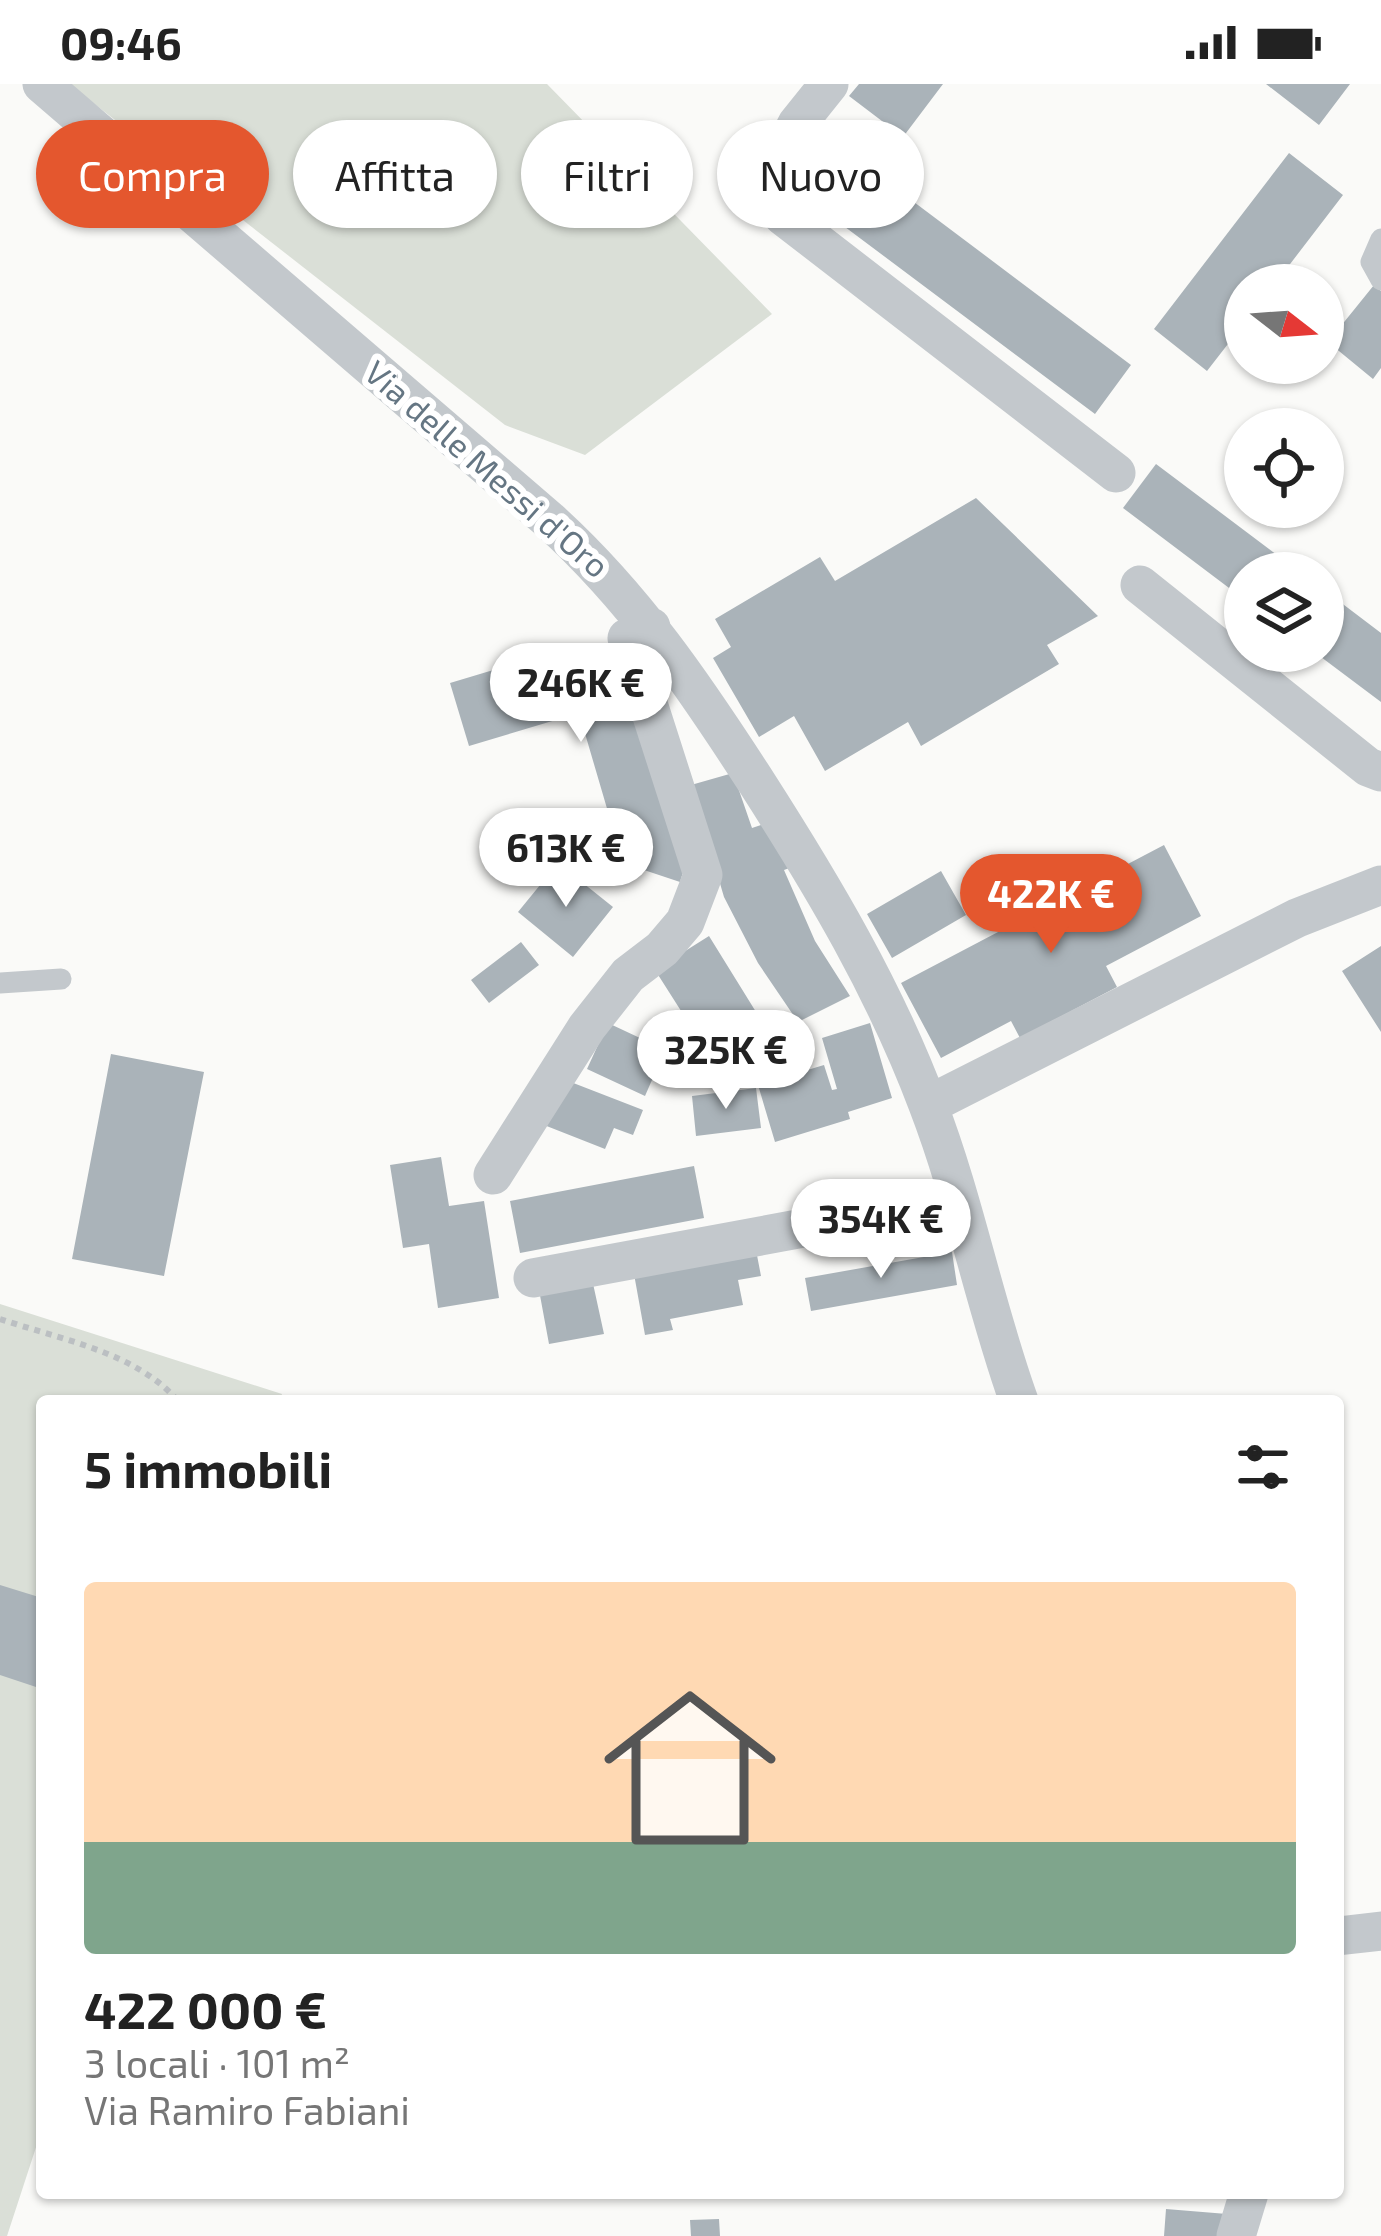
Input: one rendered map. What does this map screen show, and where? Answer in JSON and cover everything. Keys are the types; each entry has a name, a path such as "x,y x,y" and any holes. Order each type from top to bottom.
{"street":[{"name":"Via delle Messi d'Oro","path":"42,84 549,520 611,576 651,627 840,912 928,1105 1017,1395"},
{"path":"829,84 777,157 774,189 783,216 1116,473"},
{"path":"1140,585 1381,772"},
{"path":"493,1175 587,1027 628,975 662,949 685,922 703,875 627,638 651,627"},
{"path":"928,1105 1297,918 1381,885"},
{"path":"533,1278 956,1200"},
{"path":"1344,1935 1381,1931"},
{"path":"1237,2236 1247,2199"}],"lane":[{"path":"1381,239 1371,262 1381,280"},
{"path":"0,983 61,979"}],"path":[{"path":"0,1319 110,1355 159,1382 172,1395"}],"shaded area":[{"path":"69,84 547,84 582,120 521,120 521,228 688,228 772,314 585,455 505,425 253,228 269,228 269,120 115,120"},
{"path":"0,1304 282,1394 36,1395 36,2147 7,2236 0,2236"}],"building":[{"path":"859,84 943,84 916,120 881,120 849,96"},
{"path":"1266,84 1350,84 1319,125"},
{"path":"1289,153 1343,195 1290,264 1224,264 1224,349 1207,371 1154,329"},
{"path":"924,210 1131,365 1095,414 846,228 924,228"},
{"path":"1374,285 1381,291 1381,368 1373,379 1344,355 1344,322"},
{"path":"1156,464 1224,515 1224,528 1241,528 1273,552 1224,552 1224,584 1123,508"},
{"path":"976,498 1098,616 1047,645 1059,664 921,746 908,722 825,771 794,716 759,737 713,658 731,647 715,619 820,557 835,581"},
{"path":"1344,605 1381,633 1381,702 1341,672"},
{"path":"577,645 594,703 623,694 628,712 637,709 684,869 680,882 623,863 579,713 469,746 450,683"},
{"path":"733,773 752,828 764,824 792,867 784,870 815,941 850,996 798,1022 758,963 724,897 691,785"},
{"path":"1164,845 1201,916 1106,966 1117,987 1020,1038 1011,1021 941,1058 901,983"},
{"path":"558,863 613,907 573,957 518,912"},
{"path":"941,871 966,915 892,958 867,914"},
{"path":"709,936 761,1020 728,1041 738,1057 707,1078 699,1066 677,1080 662,1057 645,1096 587,1069 608,1023 657,1046 690,1025 655,970"},
{"path":"521,942 539,965 489,1003 471,980"},
{"path":"1381,946 1381,1032 1342,971"},
{"path":"870,1023 892,1098 848,1112 850,1119 775,1142 758,1085 824,1065 832,1090 837,1089 822,1038"},
{"path":"111,1054 204,1072 164,1276 72,1259"},
{"path":"563,1079 643,1110 633,1135 614,1128 605,1149 544,1125"},
{"path":"756,1088 761,1128 696,1136 692,1096"},
{"path":"441,1157 449,1206 484,1201 499,1298 438,1308 429,1244 403,1248 390,1165"},
{"path":"694,1166 704,1218 520,1253 510,1201"},
{"path":"756,1250 761,1276 738,1280 743,1305 670,1319 673,1330 645,1335 634,1274"},
{"path":"952,1252 957,1285 811,1311 805,1278"},
{"path":"592,1279 604,1334 549,1344 539,1290"},
{"path":"0,1585 36,1596 36,1687 0,1675"},
{"path":"1166,2209 1227,2214 1218,2236 1164,2236"},
{"path":"719,2219 720,2236 691,2236 690,2220"}]}
